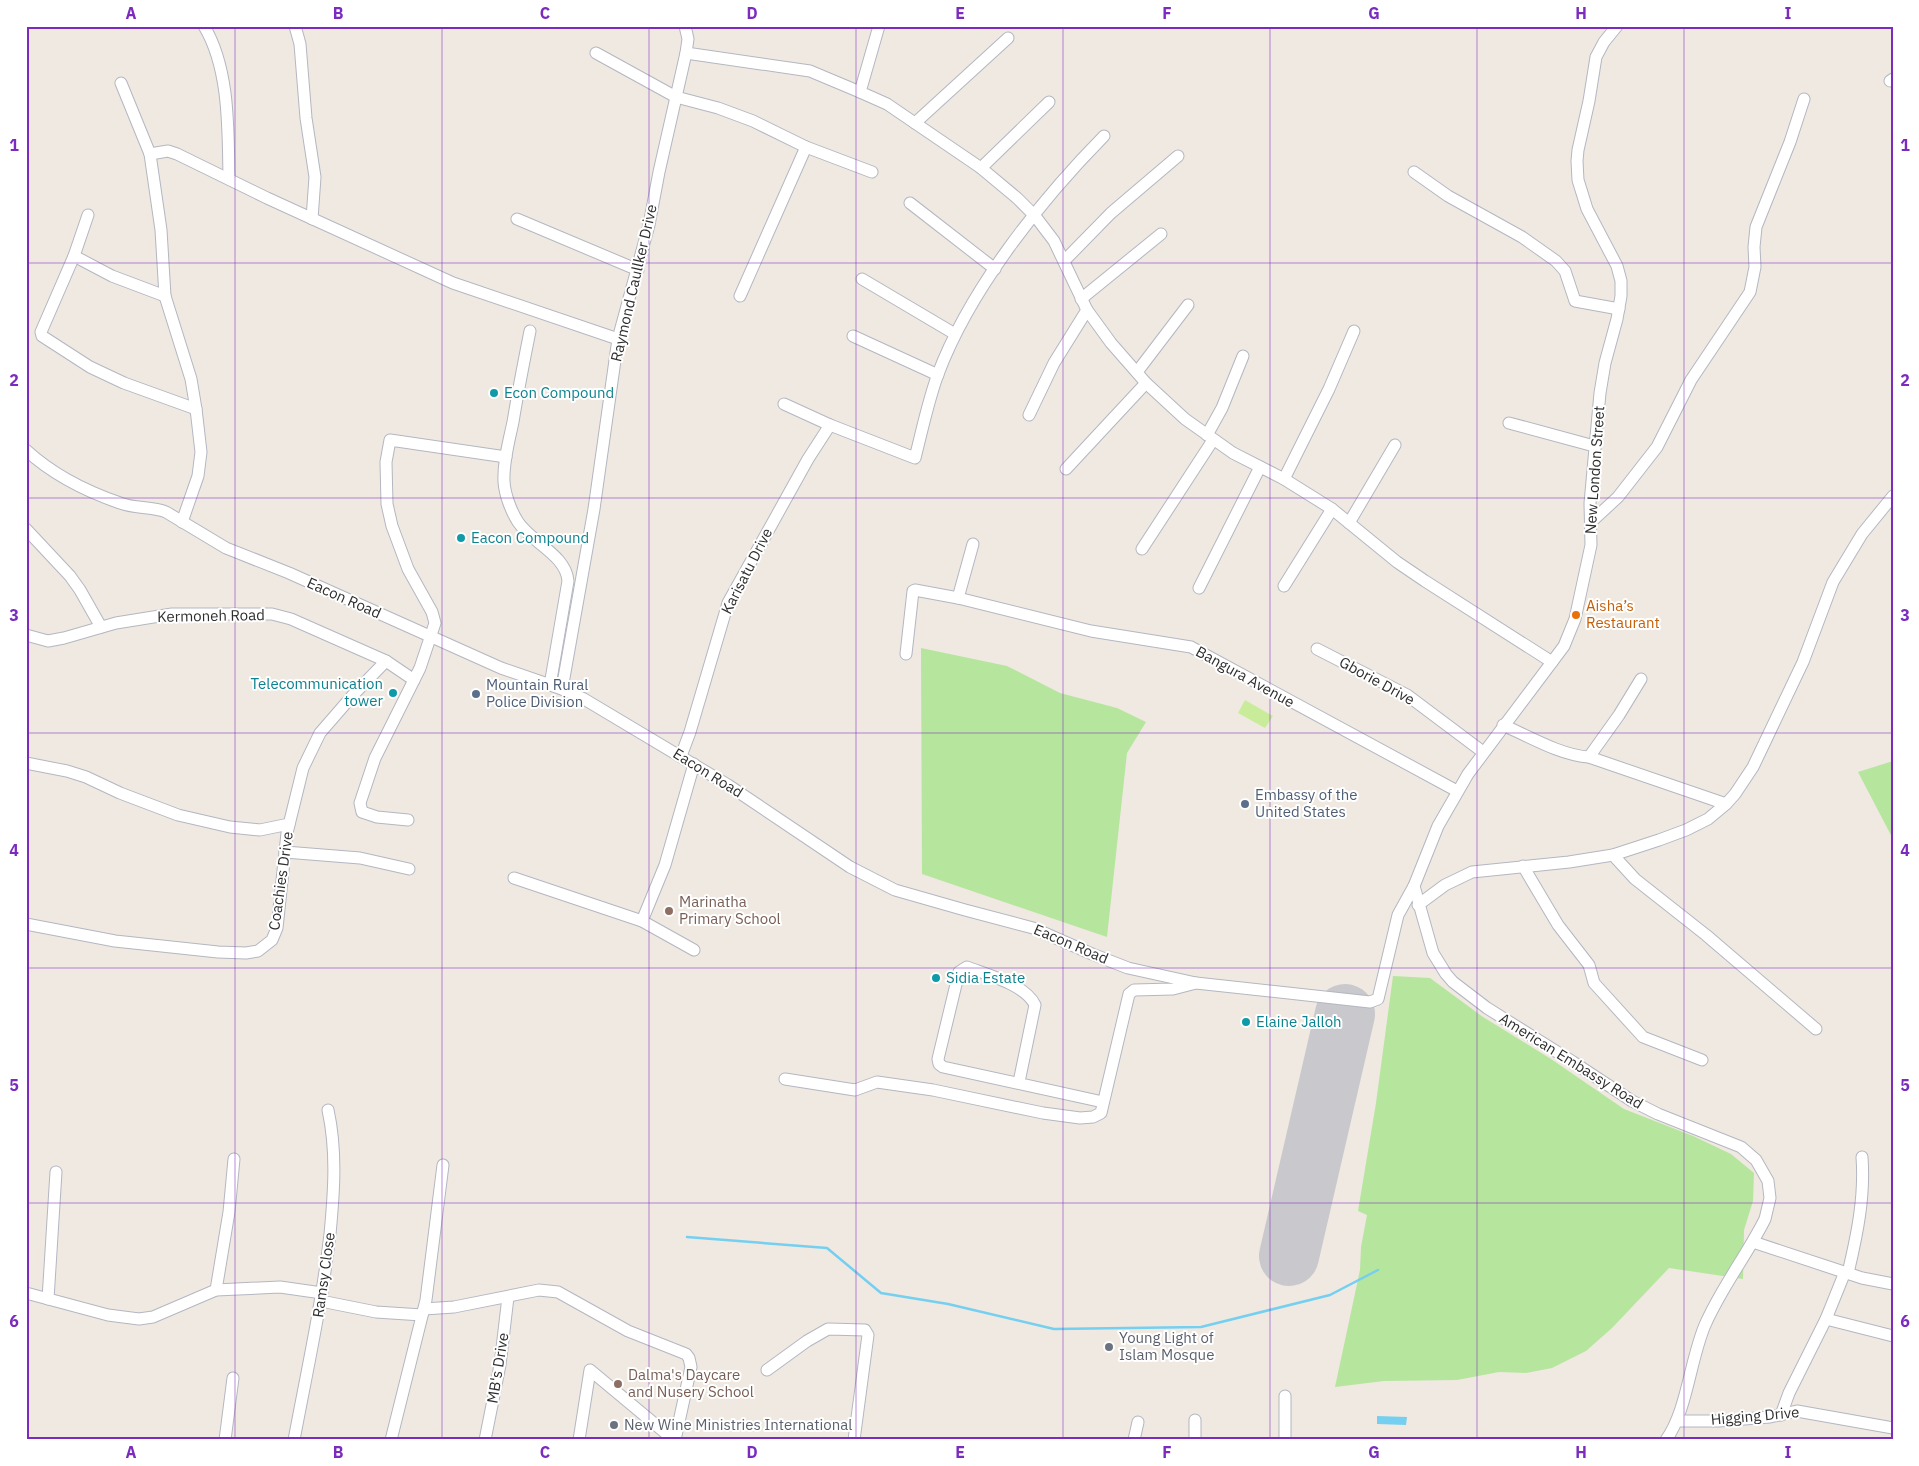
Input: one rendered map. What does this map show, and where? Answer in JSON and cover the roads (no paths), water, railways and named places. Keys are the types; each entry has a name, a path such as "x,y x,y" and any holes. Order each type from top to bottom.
{"street":[{"path":"204,26 215,51 221,74 226,108 229,179"},
{"path":"295,26 300,44 306,118 315,177 312,219"},
{"name":"Raymond Caullker Drive","path":"562,689 594,509 618,339 638,270 686,53 688,39 685,26"},
{"path":"860,92 879,26"},
{"name":"New London Street","path":"1382,968 1398,915 1414,886 1438,826 1457,791 1483,752 1564,646 1575,619 1591,546 1590,503 1594,446 1605,363 1619,309 1621,281 1617,266 1587,209 1578,180 1577,161 1596,57 1604,42 1617,26"},
{"path":"915,123 1008,38"},
{"path":"596,53 676,97 718,108 753,121 806,147 872,172"},
{"path":"686,53 810,71 887,104 981,168 1035,216 1054,241 1087,310 1111,343 1146,383 1185,419 1232,453 1284,479 1332,509 1397,562 1552,662"},
{"path":"121,83 150,154 161,230 165,296 191,379 196,409 201,452 194,490 182,522"},
{"path":"1591,522 1618,497 1656,447 1691,380 1750,292 1755,267 1754,246 1756,228 1790,142 1804,99"},
{"path":"981,168 1049,102"},
{"path":"784,404 830,425 915,458 938,375 956,334 995,269 1070,171 1104,136"},
{"path":"740,296 806,147"},
{"path":"150,154 168,151 177,154 312,219 453,283 618,339"},
{"path":"1064,261 1111,213 1178,156"},
{"path":"1414,172 1448,196 1522,237 1556,261 1565,271 1575,301 1619,309"},
{"path":"910,202 995,269"},
{"path":"88,216 74,256 41,332 42,336 90,367 124,384 196,409"},
{"path":"517,219 638,270"},
{"path":"1081,299 1161,234"},
{"path":"74,256 112,276 165,296"},
{"path":"862,279 956,334"},
{"path":"1137,372 1188,305"},
{"path":"1029,415 1054,363 1087,310"},
{"path":"530,331 506,457 504,482 507,498 517,520 530,537 558,560 568,574 550,685"},
{"path":"1284,479 1329,389 1354,331"},
{"path":"853,336 938,375"},
{"path":"1142,549 1210,437 1243,356"},
{"path":"1066,469 1146,383"},
{"path":"1509,424 1594,446"},
{"name":"Karisatu Drive","path":"681,756 690,732 728,603 808,459 830,425"},
{"path":"408,820 376,817 362,812 360,803 375,758 414,680 435,623 435,618 408,569 392,526 387,504 386,462 390,440 506,457"},
{"path":"1349,522 1395,445"},
{"name":"Eacon Road","path":"26,450 46,466 121,504 159,510 226,548 341,596 430,638 501,668 562,689 584,699 694,764 850,866 895,890 1033,928 1128,968 1196,984 1370,1002 1378,999 1382,968"},
{"path":"1199,588 1260,467"},
{"path":"1418,905 1445,885 1472,872 1569,862 1613,855 1686,830 1708,819 1726,804 1736,794 1753,767 1802,662 1833,582 1862,534 1893,496"},
{"path":"1284,586 1332,509"},
{"path":"26,529 70,576 101,627"},
{"path":"958,598 973,544"},
{"name":"Bangura Avenue","path":"906,654 913,592 915,590 958,598 1091,631 1191,647 1457,791"},
{"name":"Kermoneh Road","path":"26,635 48,641 101,627 172,614 272,614 290,619 386,661 414,680"},
{"name":"Gborie Drive","path":"1318,649 1407,695 1483,752"},
{"name":"Coachies Drive","path":"26,924 115,941 161,947 218,952 246,953 258,951 272,940 278,928 289,824 303,768 320,733 352,695 386,661"},
{"path":"1589,757 1619,715 1641,679"},
{"path":"1503,725 1566,752 1589,757 1726,804"},
{"path":"26,763 67,770 178,815 230,828 260,830 289,824"},
{"path":"642,921 665,864 694,764"},
{"path":"286,852 360,858 409,869"},
{"path":"1613,855 1635,879 1706,935 1816,1029"},
{"path":"1523,866 1558,925 1590,965 1594,983 1643,1037 1702,1060"},
{"path":"514,878 642,921 694,950"},
{"name":"American Embassy Road","path":"1414,886 1433,953 1446,974 1461,989 1487,1008 1632,1101 1658,1114 1733,1143 1750,1154 1763,1171 1770,1190 1769,1206 1765,1219 1705,1325 1676,1421 1666,1440"},
{"path":"1019,1082 1035,1005 1032,998 1010,984 967,967 962,969 958,972 946,1019 938,1058 939,1064 1103,1102"},
{"path":"785,1080 855,1090 877,1082 934,1090 1043,1113 1080,1118 1093,1117 1101,1113 1128,994 1134,990 1172,989 1196,984"},
{"name":"Ramsy Close","path":"294,1440 321,1297 335,1176 333,1131 328,1110"},
{"path":"1781,1415 1789,1392 1847,1273 1862,1203 1862,1157"},
{"path":"216,1290 229,1212 234,1159"},
{"path":"391,1440 428,1286 443,1165"},
{"path":"48,1299 56,1172"},
{"path":"1753,1242 1847,1273 1893,1284"},
{"path":"26,1293 108,1315 139,1319 153,1317 216,1290 280,1287 376,1312 423,1312 454,1308 539,1290 562,1293 628,1332 686,1354 691,1367 671,1437 590,1370 579,1440"},
{"name":"MB's Drive","path":"485,1440 500,1365 508,1297"},
{"path":"1826,1319 1893,1336"},
{"path":"767,1370 807,1341 828,1329 864,1330 867,1332 854,1440"},
{"path":"225,1440 233,1378"},
{"path":"1285,1396 1285,1440"},
{"name":"Higging Drive","path":"1676,1421 1719,1421 1804,1411 1893,1428"},
{"path":"1195,1420 1195,1440"},
{"path":"1134,1440 1138,1422"}],"water":[{"path":"1377,1416 1407,1417 1406,1425 1377,1424"}],"waterway":[{"path":"687,1237 827,1248 881,1293 948,1304 1054,1329 1201,1327 1330,1295 1378,1270"}],"place":[{"name":"Econ Compound","path":"494,393"},
{"name":"Eacon Compound","path":"461,538"},
{"name":"Aisha’s Restaurant","path":"1576,615"},
{"name":"Telecommunication tower","path":"393,693"},
{"name":"Mountain Rural Police Division","path":"476,694"},
{"name":"Embassy of the United States","path":"1245,804"},
{"name":"Marinatha Primary School","path":"669,911"},
{"name":"Sidia Estate","path":"936,978"},
{"name":"Elaine Jalloh","path":"1246,1022"},
{"name":"Young Light of Islam Mosque","path":"1109,1347"},
{"name":"Dalma's Daycare and Nusery School","path":"618,1384"},
{"name":"New Wine Ministries International","path":"614,1425"}]}
